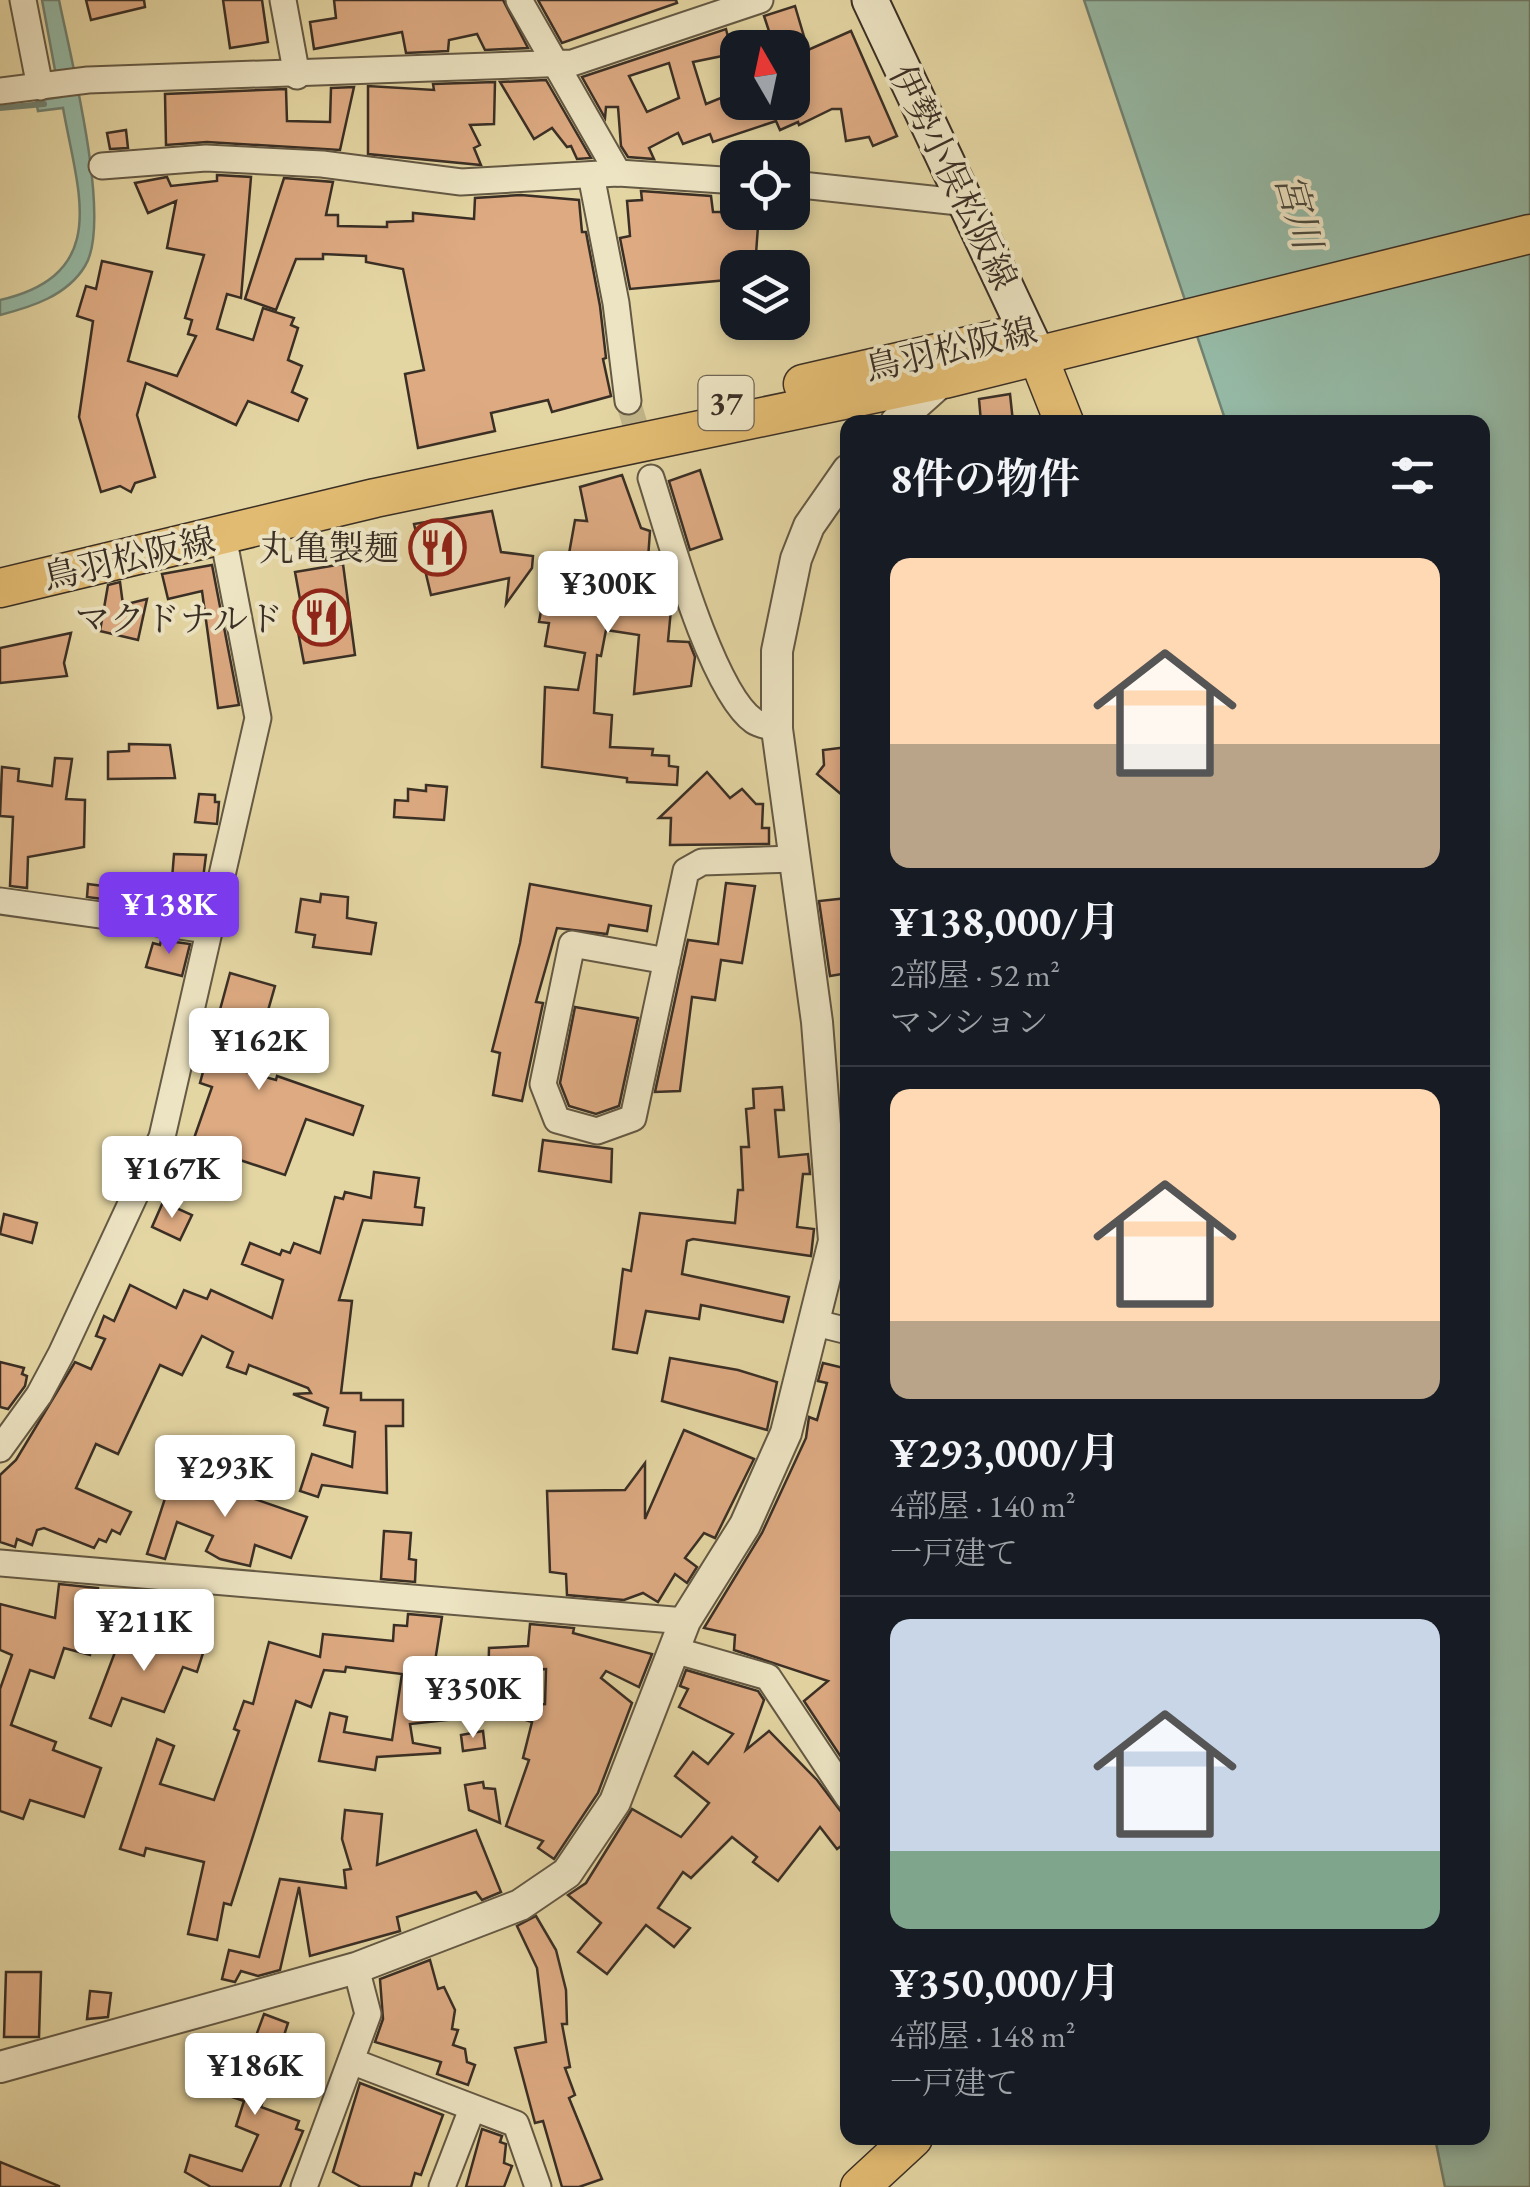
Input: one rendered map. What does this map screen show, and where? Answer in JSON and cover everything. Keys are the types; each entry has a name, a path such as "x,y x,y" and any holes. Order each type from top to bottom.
{"main road":[{"name":"伊勢小俣松阪線","path":"870,0 1033,343"},
{"name":"鳥羽松阪線","path":"375,498 448,474 852,371 1033,343 1082,331 1530,211"},
{"name":"鳥羽松阪線","path":"1082,331 1530,234"},
{"name":"鳥羽松阪線","path":"0,588 375,498 944,379 1033,343"},
{"path":"1033,343 1061,415"},
{"path":"860,2187 905,2145"}],"street":[{"path":"23,0 46,86"},
{"path":"283,0 296,76"},
{"path":"519,0 618,174"},
{"path":"0,92 81,82 572,63 760,0"},
{"path":"102,166 206,158 322,164 462,182 618,174 720,179"},
{"path":"591,176 616,303 628,401"},
{"path":"810,186 968,203"},
{"path":"904,415 944,379"},
{"path":"651,478 695,620 737,702 755,721 776,729"},
{"path":"840,481 809,526 786,590 777,651 776,729 840,1232"},
{"path":"0,1449 39,1395 61,1354 162,1136 258,718 223,536"},
{"path":"666,961 572,944 543,1084 557,1120 597,1132 632,1118 686,872 702,862 794,860"},
{"path":"0,901 208,930"},
{"path":"0,2067 356,1968 520,1904 567,1873 616,1802 680,1636 744,1525 786,1432 840,1244"},
{"path":"816,1323 840,1329"},
{"path":"0,1563 680,1636 768,1677 840,1785"},
{"path":"304,2187 368,2014 356,1968"},
{"path":"351,2061 516,2124 538,2187"},
{"path":"442,2187 472,2110"}],"water":[{"path":"42,0 59,0 72,59 92,177 92,244 85,266 58,293 0,315 0,300 35,288 59,271 73,250 79,226 79,199 63,108 38,111 36,101 60,97"},
{"name":"宮川","path":"1084,0 1530,0 1530,2187 1445,2187 1436,2145 1490,2145 1490,415 1224,415"}],"building":[{"path":"86,0 144,0 145,7 91,20"},
{"path":"223,0 262,0 268,42 230,48"},
{"path":"334,0 503,0 528,48 485,50 477,34 449,40 448,51 406,53 402,32 314,49 310,22 336,18"},
{"path":"538,0 676,0 677,3 562,43"},
{"path":"795,6 802,30 769,30 764,16"},
{"path":"720,31 720,56 693,62 706,104 720,98 720,120 809,120 780,130 776,121 713,142 710,134 683,144 678,133 649,148 654,159 628,157 621,146 618,107 606,107 605,118 582,77","holes":["669,63 679,98 647,112 629,76"]},
{"path":"851,31 897,136 873,146 869,137 846,141 841,109 810,120 810,49"},
{"path":"546,80 591,158 577,159 571,146 567,147 552,128 534,139 500,82"},
{"path":"495,82 494,124 470,125 480,145 474,148 481,165 368,154 368,86 434,90 433,84"},
{"path":"354,87 340,150 207,142 166,145 165,94 286,89 287,121 330,122 331,88"},
{"path":"126,130 128,148 110,149 107,133"},
{"path":"217,175 251,177 241,298 227,294 217,329 253,340 263,308 294,318 291,325 298,328 288,360 302,366 292,392 307,399 298,421 248,401 236,425 146,383 137,415 155,477 135,483 131,492 120,486 101,492 79,417 93,321 77,316 86,286 96,289 102,261 152,272 128,361 177,376 196,336 188,334 192,320 185,318 204,255 167,248 176,201 148,213 135,183 167,177 171,186 217,181"},
{"path":"284,178 333,182 326,215 338,215 338,226 387,227 387,222 413,221 413,213 474,219 475,198 521,195 579,200 582,232 586,232 600,306 606,358 603,359 611,396 552,412 548,400 491,413 495,431 418,448 405,374 424,370 403,269 366,262 366,256 323,254 323,259 296,259 276,310 245,299"},
{"path":"641,191 711,196 713,212 720,212 720,230 758,230 756,250 720,250 720,281 630,289 620,238 630,236 627,201 642,200"},
{"path":"1010,394 1012,415 980,415 979,399"},
{"path":"700,470 722,539 690,550 669,481"},
{"path":"622,475 641,528 650,531 647,573 664,575 672,599 668,641 689,642 695,657 691,686 634,694 639,635 606,630 601,656 597,655 594,713 612,715 610,747 653,749 652,755 669,756 669,766 678,767 677,785 627,782 627,778 542,767 545,687 578,690 585,653 545,646 549,623 539,622 550,562 567,565 575,520 587,521 580,487"},
{"path":"492,511 501,552 533,556 532,568 506,604 509,578 431,595 414,524"},
{"name":"マクドナルド","path":"343,564 355,655 304,663 294,611 302,610 295,572"},
{"path":"212,565 239,705 218,708 202,591 168,599 162,574"},
{"path":"120,582 123,605 147,599 138,640 100,631 108,585"},
{"path":"71,633 64,663 67,676 0,683 0,648"},
{"path":"129,744 170,745 175,778 108,779 108,752 129,751"},
{"path":"840,748 840,793 817,774 824,765 823,750"},
{"path":"55,758 72,759 66,799 85,800 84,847 28,857 27,888 10,886 13,817 0,816 2,767 19,769 18,781 52,786"},
{"path":"707,772 730,798 742,789 756,804 763,804 762,828 769,828 769,844 670,845 671,818 659,818"},
{"path":"426,785 447,787 444,820 394,817 395,800 408,801 408,789 426,791"},
{"path":"199,794 215,795 215,802 219,802 217,824 195,822"},
{"path":"174,854 206,855 201,895 171,892"},
{"path":"726,883 755,886 742,963 721,960 715,1000 692,997 680,1091 655,1092 688,940 718,944"},
{"path":"88,884 119,888 118,901 87,897"},
{"path":"530,884 651,906 647,931 609,925 607,934 557,928 536,1002 543,1003 522,1101 493,1095 500,1053 492,1051 520,943"},
{"path":"321,894 348,897 347,918 376,923 371,954 313,947 315,935 296,932 301,899 320,902"},
{"path":"840,899 840,974 830,976 819,901"},
{"path":"161,940 190,944 182,976 146,967 153,943 160,945"},
{"path":"230,973 275,986 265,1021 256,1018 253,1029 236,1024 226,1059 241,1064 239,1070 276,1080 277,1076 363,1106 353,1135 306,1119 285,1175 192,1144 212,1087 200,1083"},
{"path":"575,1007 638,1018 619,1106 596,1114 569,1106 560,1083"},
{"path":"782,1087 784,1110 775,1110 779,1157 808,1154 810,1174 803,1174 797,1227 814,1229 811,1256 693,1239 687,1241 682,1274 789,1297 783,1322 701,1305 699,1319 646,1311 637,1353 613,1349 623,1269 631,1271 640,1213 735,1223 738,1190 743,1190 741,1147 749,1147 746,1109 754,1108 753,1089"},
{"path":"543,1140 612,1149 611,1182 539,1171"},
{"path":"374,1172 419,1178 415,1207 424,1208 422,1225 363,1220 339,1300 352,1301 341,1393 361,1393 361,1400 403,1400 403,1426 386,1426 387,1493 322,1485 318,1497 300,1491 312,1454 352,1467 355,1432 324,1425 328,1408 293,1394 311,1393 308,1388 249,1365 246,1374 227,1367 233,1352 202,1336 182,1375 160,1365 118,1454 96,1444 76,1488 131,1512 120,1534 112,1530 106,1542 99,1539 94,1548 44,1528 37,1530 32,1545 17,1539 15,1547 0,1542 0,1475 16,1460 75,1362 91,1369 105,1339 96,1336 104,1316 114,1321 130,1285 176,1308 184,1290 207,1299 211,1290 272,1318 283,1280 242,1264 250,1243 280,1255 282,1250 290,1253 294,1243 320,1253 335,1197 343,1199 345,1192 371,1198"},
{"path":"163,1202 192,1215 180,1240 152,1227"},
{"path":"4,1214 37,1223 32,1243 0,1234"},
{"path":"670,1358 738,1370 777,1382 767,1430 662,1401"},
{"path":"0,1362 24,1368 22,1374 27,1376 25,1386 8,1409 0,1407"},
{"path":"823,1363 840,1367 840,1755 804,1701 828,1681 734,1650 735,1635 704,1628 762,1533 806,1438 809,1417 817,1420 827,1383 818,1381"},
{"path":"684,1430 754,1459 715,1538 704,1533 685,1558 697,1567 687,1583 675,1574 658,1602 643,1593 624,1600 567,1595 566,1574 550,1572 547,1491 625,1490 645,1463 645,1519"},
{"path":"180,1466 225,1484 223,1488 307,1517 291,1558 255,1545 250,1566 220,1559 206,1551 213,1536 177,1522 165,1559 147,1554 169,1486 172,1487"},
{"path":"384,1531 411,1533 409,1559 416,1560 415,1582 381,1579"},
{"path":"59,1584 98,1588 90,1655 64,1648 54,1678 30,1670 11,1725 56,1742 53,1750 101,1768 84,1817 30,1800 23,1819 0,1811 0,1689 12,1655 0,1650 0,1604 55,1618"},
{"path":"408,1614 442,1617 431,1687 461,1683 466,1718 410,1724 413,1743 440,1748 440,1753 377,1757 375,1770 319,1761 330,1713 347,1717 344,1732 392,1740 402,1674 346,1667 345,1672 324,1670 311,1707 296,1701 231,1905 224,1903 217,1940 188,1934 204,1862 146,1848 144,1856 120,1849 157,1739 174,1746 160,1784 214,1800 239,1731 234,1729 244,1701 253,1704 269,1642 320,1657 323,1634 393,1641 394,1625 407,1626"},
{"path":"530,1624 574,1628 573,1633 652,1654 639,1687 606,1671 601,1678 632,1703 598,1793 554,1859 538,1848 543,1841 506,1826 529,1760 523,1758 532,1722 492,1709 545,1704 546,1669 511,1671 512,1691 488,1692 489,1648 528,1646"},
{"path":"123,1631 154,1642 156,1634 204,1650 197,1672 183,1667 164,1712 122,1698 111,1726 90,1718"},
{"path":"686,1670 758,1691 764,1700 746,1750 769,1731 817,1780 840,1810 840,1847 837,1849 820,1827 778,1881 753,1862 757,1857 732,1837 691,1878 683,1872 658,1908 690,1928 674,1947 646,1925 607,1974 578,1952 601,1923 568,1895 586,1883 632,1809 681,1837 709,1803 675,1776 693,1752 708,1764 733,1734 679,1707 688,1689 680,1686"},
{"path":"483,1731 485,1748 463,1751 461,1735"},
{"path":"483,1782 484,1788 495,1789 500,1823 469,1810 465,1785"},
{"path":"345,1810 382,1814 377,1865 476,1830 501,1892 482,1900 476,1892 397,1917 400,1931 310,1956 299,1887 280,1970 258,1976 241,1971 235,1982 222,1979 229,1950 259,1957 280,1879 346,1888 344,1870 351,1869 342,1839"},
{"path":"536,1916 556,1950 566,1990 567,2024 562,2024 570,2067 565,2068 575,2095 569,2098 602,2179 579,2187 562,2187 543,2121 535,2123 515,2048 546,2042 537,1968 517,1926"},
{"path":"430,1960 438,1989 444,1987 455,2010 452,2029 458,2030 453,2045 465,2049 467,2062 475,2065 468,2085 437,2074 441,2062 375,2042 383,2019 380,1979"},
{"path":"6,1972 41,1972 39,2037 4,2037"},
{"path":"90,1991 111,1993 108,2017 87,2019"},
{"path":"264,2014 288,2023 261,2107 299,2121 296,2129 303,2131 280,2187 211,2187 185,2172 190,2155 242,2171 258,2135 236,2126 244,2101 220,2093 236,2050 249,2055"},
{"path":"360,2083 443,2115 421,2175 415,2173 411,2187 361,2187 333,2172"},
{"path":"482,2129 502,2136 500,2142 506,2144 504,2163 512,2166 504,2187 466,2187"},
{"path":"0,2162 59,2186 59,2187 0,2187"}],"waterway":[{"path":"0,108 44,104"}],"tunnel":[{"path":"628,401 651,478"}],"place":[{"name":"丸亀製麺","path":"438,547"},
{"name":"マクドナルド","path":"322,618"}]}
